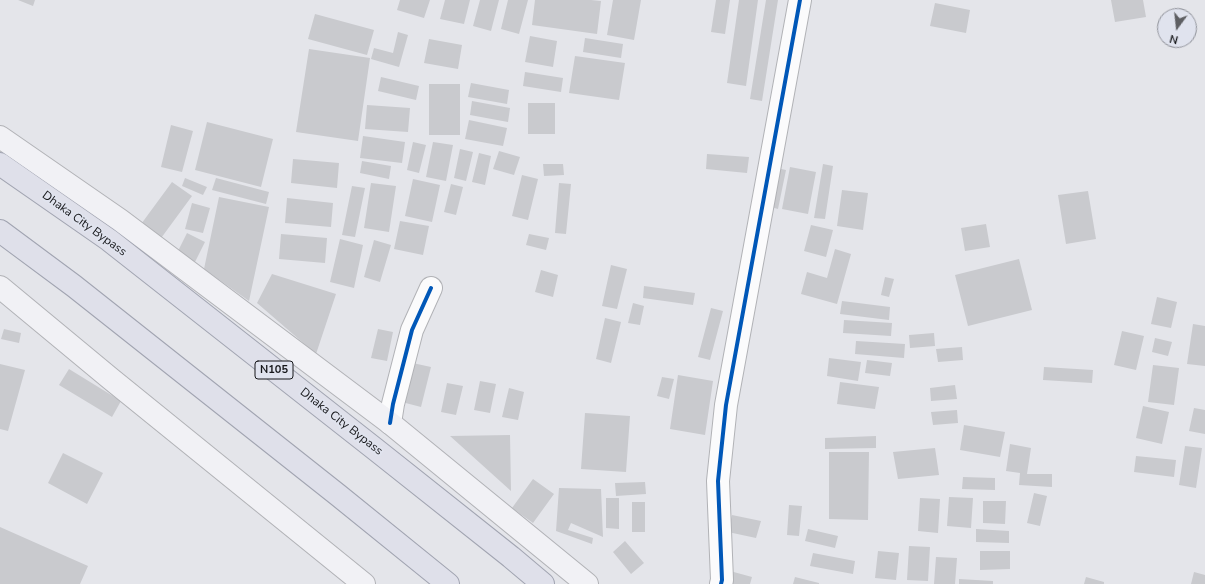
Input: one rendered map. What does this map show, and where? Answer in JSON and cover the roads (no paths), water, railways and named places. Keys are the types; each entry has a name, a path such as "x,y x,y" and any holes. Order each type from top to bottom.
{"highway":[{"name":"Dhaka City Bypass","path":"0,164 109,240 406,473 543,584"},
{"path":"0,231 92,301 338,495 448,584"}],"main road":[{"path":"0,137 120,220 390,423 587,584"},
{"path":"0,287 364,584"}],"street":[{"path":"721,584 718,481 726,405 800,0"},
{"path":"390,423 393,404 412,330 431,288"}]}
